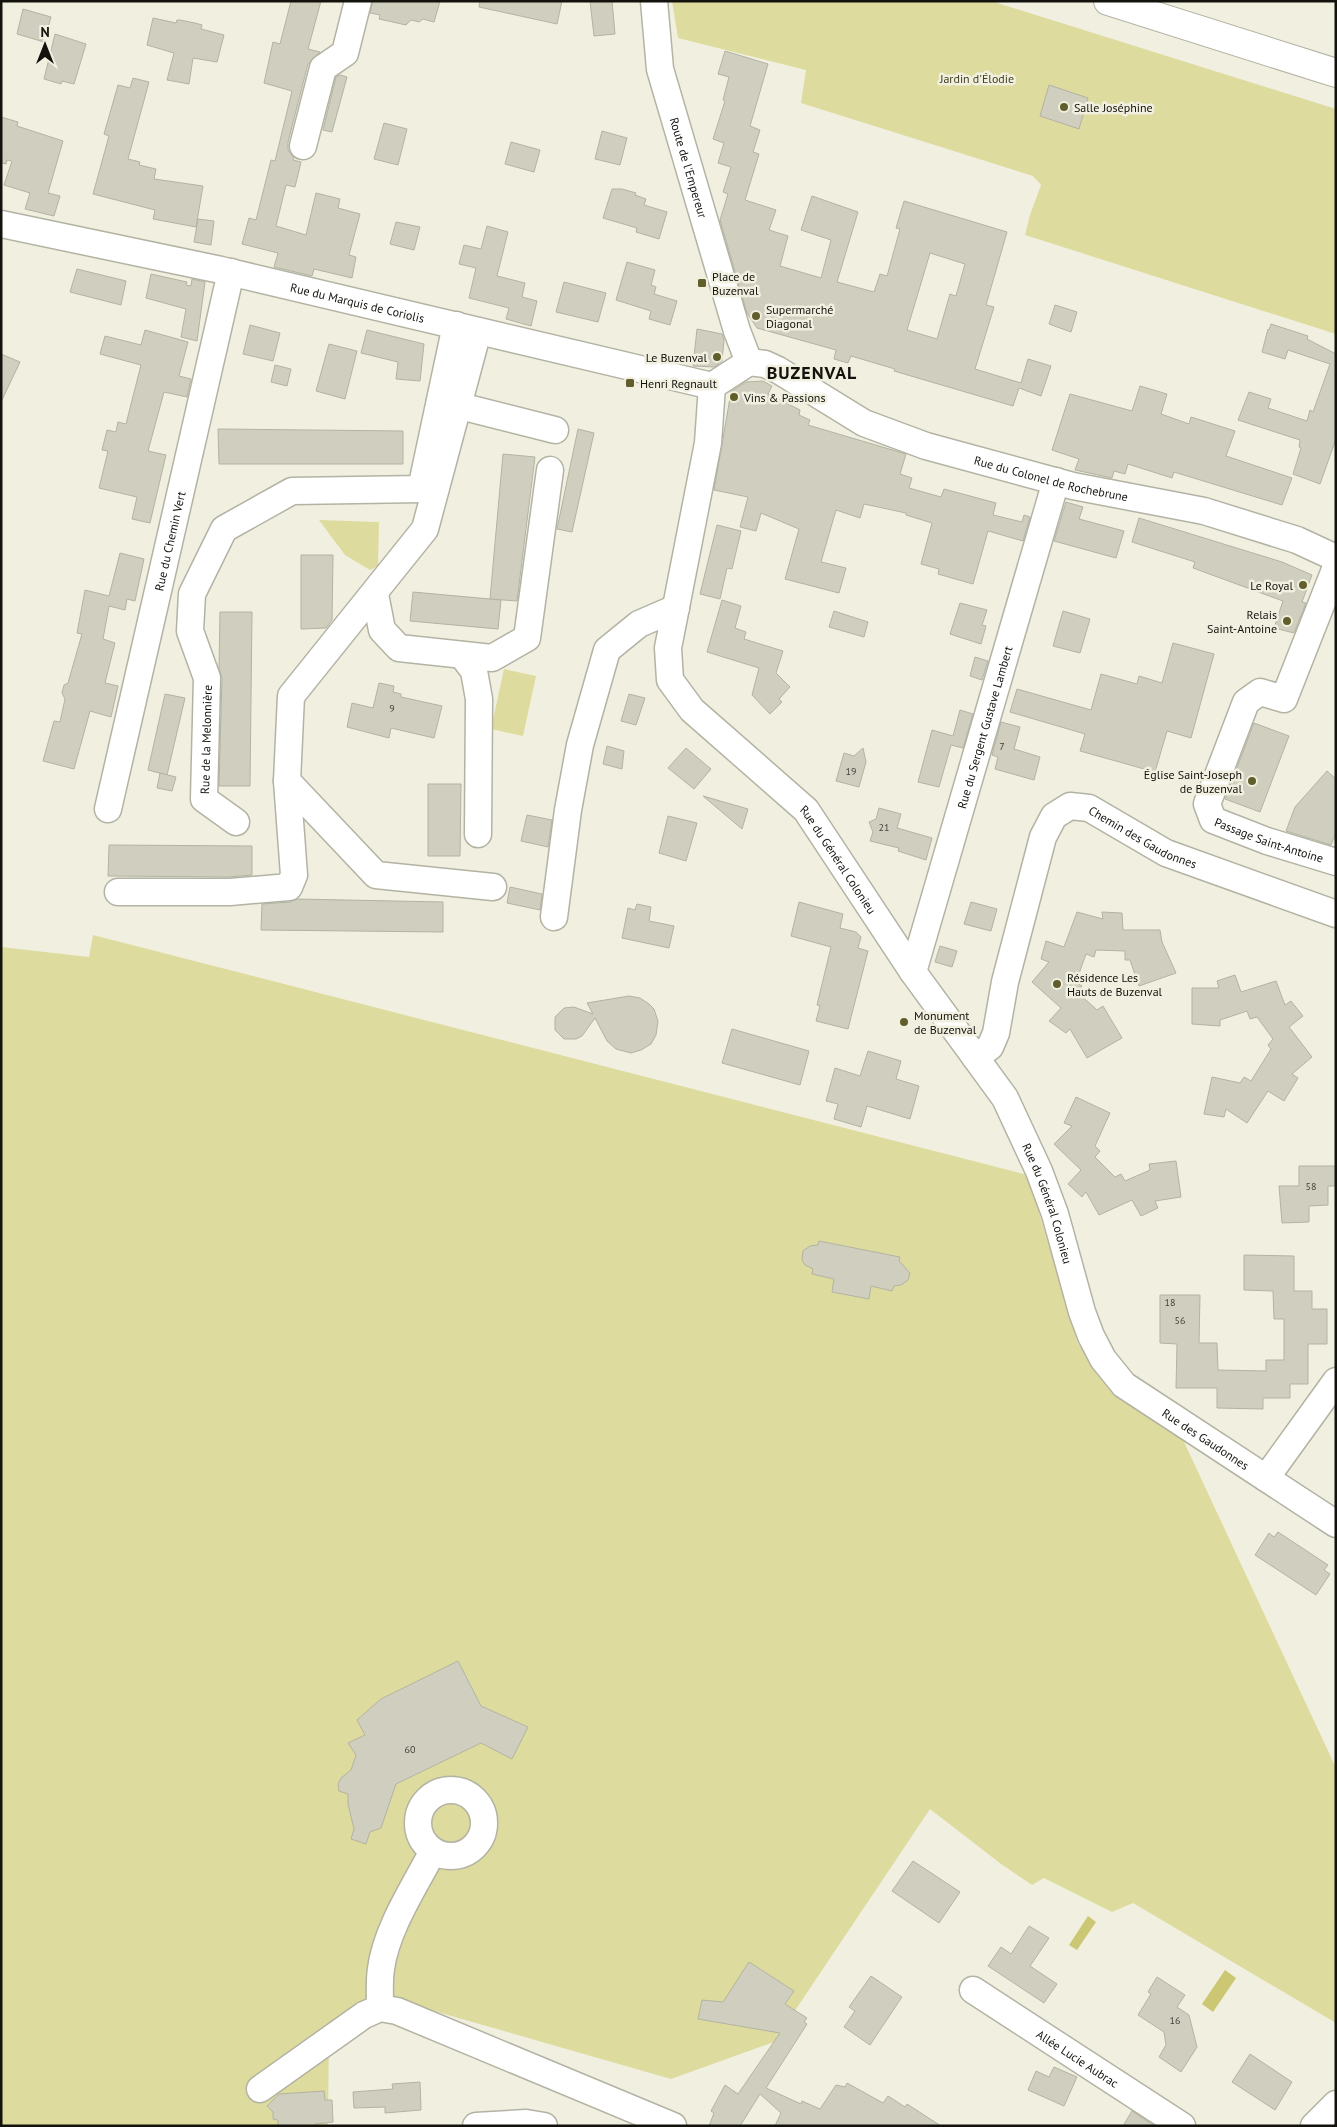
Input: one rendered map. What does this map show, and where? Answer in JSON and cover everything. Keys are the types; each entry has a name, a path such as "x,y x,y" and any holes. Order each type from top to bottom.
{"main road":[{"path":"1108,1 1336,73"}],"street":[{"path":"303,146 323,68 345,53 358,1"},
{"name":"Route de l'Empereur","path":"654,1 660,69 737,331 748,362"},
{"name":"Rue du Marquis de Coriolis","path":"1,224 231,272 712,386"},
{"name":"Rue du Chemin Vert","path":"108,809 231,272"},
{"path":"118,892 230,892 289,887 294,875 287,781 291,696 375,594 425,529 428,491 467,328"},
{"path":"712,386 748,362"},
{"name":"Rue du Colonel de Rochebrune","path":"748,362 765,364 778,370 864,423 926,446 1073,486 1204,511 1297,540 1334,554"},
{"name":"Rue du Général Colonieu","path":"712,386 708,442 668,648 670,680 692,710 806,810 913,972 1005,1098 1039,1171 1055,1214 1082,1312 1091,1336"},
{"path":"449,403 555,430"},
{"path":"375,594 382,630 399,648 492,658 527,638 550,470"},
{"name":"Rue du Sergent Gustave Lambert","path":"913,972 1056,481"},
{"name":"Rue de la Melonnière","path":"236,822 204,799 206,678 190,631 192,594 224,529 292,491 428,491"},
{"name":"Passage Saint-Antoine","path":"1334,554 1284,699 1260,692 1246,702 1207,804 1213,820 1336,862"},
{"path":"554,917 568,810 580,745 607,650 640,624 676,608"},
{"path":"462,655 474,671 479,699 478,834"},
{"path":"287,781 376,875 493,887"},
{"name":"Chemin des Gaudonnes","path":"975,1057 990,1048 996,1033 1005,982 1043,837 1054,816 1070,806 1089,808 1166,853 1336,914"},
{"name":"Rue des Gaudonnes","path":"1091,1336 1103,1359 1124,1385 1336,1524"},
{"path":"1266,1478 1336,1381"},
{"path":"380,2008 380,1970 383,1955 397,1920 433,1851"},
{"name":"Allée Lucie Aubrac","path":"973,1990 1182,2126"},
{"path":"260,2089 364,2015 380,2008 397,2011 673,2126"},
{"path":"1314,2126 1336,2104"},
{"path":"476,2126 526,2122 544,2126"}],"green space":[{"name":"Jardin d'Élodie","path":"672,1 991,1 1336,109 1336,334 1025,235 1041,185 1033,176 801,103 806,70 678,38"},
{"path":"319,520 379,522 378,566 370,570 345,555"},
{"path":"504,669 536,676 523,736 491,729"},
{"path":"93,935 1028,1175 1078,1344 1110,1385 1178,1429 1336,1768 1336,2023 1133,1903 1112,1912 1044,1878 1032,1885 1001,1864 930,1809 774,2042 671,2079 378,1995 329,2037 328,2126 1,2126 1,947 89,957"}],"shaded area":[{"path":"1088,1916 1096,1922 1077,1950 1069,1945"},
{"path":"1225,1970 1236,1978 1213,2012 1202,2004"}],"building":[{"path":"291,1 321,1 308,49 320,52 308,64 288,142 288,150 294,158 293,160 301,162 295,187 286,185 276,226 306,235 316,193 340,199 338,208 360,214 349,255 356,257 352,278 314,269 312,276 274,267 278,253 242,244 249,218 256,220 271,160 275,161 292,91 264,83 273,42 280,44"},
{"path":"373,1 440,1 434,22 423,19 419,22 411,20 406,25 379,19 380,15 370,13"},
{"path":"480,1 562,1 557,24 479,7"},
{"path":"590,1 612,1 615,34 594,36"},
{"path":"23,9 51,17 44,42 17,34"},
{"path":"153,18 176,23 177,20 180,20 195,23 202,25 201,29 224,35 217,62 193,58 189,84 167,80 174,53 147,45"},
{"path":"55,34 86,44 74,84 62,81 61,84 44,79"},
{"path":"725,51 768,64 750,126 760,130 753,152 759,154 745,200 776,210 769,230 788,236 780,266 821,278 831,240 801,230 812,196 858,212 837,282 874,292 880,274 887,276 900,229 896,228 904,201 1007,232 986,305 994,307 975,369 1021,383 1028,359 1051,366 1041,396 1019,388 1013,406 894,371 895,369 851,356 848,363 834,359 836,350 757,328 747,313 720,220 728,194 723,192 731,167 718,163 724,143 713,139 725,101 723,100 729,77 718,74","holes":["930,253 965,264 956,296 950,294 937,339 907,330"]},
{"path":"340,75 347,77 332,132 323,130 336,77"},
{"path":"133,78 149,82 128,159 140,162 139,165 156,169 154,179 203,186 196,227 153,219 155,210 93,194 109,136 104,134 118,85 130,88"},
{"name":"Salle Joséphine","path":"1049,85 1088,98 1079,129 1040,116"},
{"path":"1,117 18,122 17,126 63,141 48,193 60,196 54,216 25,209 30,193 4,185 12,161 7,160 6,164 1,163"},
{"path":"384,123 407,129 398,165 374,159"},
{"path":"602,131 627,138 620,165 595,159"},
{"path":"511,142 540,150 534,172 505,164"},
{"path":"612,189 622,189 636,193 635,195 646,199 644,205 667,212 659,239 636,232 637,228 603,218"},
{"path":"198,219 214,221 211,245 194,242"},
{"path":"396,222 420,227 414,250 390,244"},
{"path":"487,226 508,232 497,276 525,283 522,297 537,301 531,326 506,319 509,308 469,298 476,268 459,264 464,245 481,249"},
{"path":"627,262 655,270 651,285 656,287 654,294 677,301 670,325 649,319 651,311 616,300"},
{"path":"77,269 126,281 121,305 70,292"},
{"path":"151,274 187,282 186,285 191,286 192,279 205,282 197,341 181,337 186,309 146,298"},
{"path":"564,282 606,293 598,322 556,312"},
{"path":"1055,305 1077,312 1071,332 1049,324"},
{"path":"1271,324 1308,336 1307,339 1336,354 1336,439 1320,484 1293,474 1301,448 1299,447 1300,440 1238,420 1249,392 1271,399 1268,408 1307,421 1310,410 1313,412 1330,364 1288,350 1285,359 1262,352"},
{"path":"250,325 280,333 273,361 243,354"},
{"path":"697,329 722,334 724,340 722,361 714,367 693,366"},
{"path":"145,330 188,342 179,376 191,379 187,397 164,392 148,451 166,455 150,523 132,519 137,497 99,488 108,451 102,450 107,430 116,432 118,422 126,424 141,365 100,354 105,336 141,345"},
{"path":"367,330 424,344 420,381 396,379 398,362 361,353"},
{"path":"329,344 357,351 345,399 316,391"},
{"path":"1,354 20,362 1,402"},
{"path":"275,365 291,369 287,386 271,382"},
{"path":"763,381 772,386 768,394 800,410 799,415 810,420 808,425 906,454 900,474 912,478 909,488 941,497 944,489 996,503 993,515 1022,522 1024,515 1030,517 1023,541 988,531 973,584 938,574 939,569 921,564 932,523 906,515 906,513 864,504 860,518 836,510 821,562 846,568 839,593 785,579 799,529 761,513 756,531 740,527 748,497 714,490 731,392 746,382"},
{"path":"1140,386 1167,394 1161,414 1189,424 1191,417 1235,431 1226,456 1292,478 1282,505 1174,472 1172,478 1128,464 1125,474 1114,471 1112,478 1075,470 1079,459 1052,450 1070,394 1132,411"},
{"path":"218,429 403,431 403,464 219,464"},
{"path":"578,429 594,433 572,532 557,529"},
{"path":"503,454 535,457 517,601 490,599"},
{"path":"1066,502 1083,507 1079,519 1124,531 1116,558 1054,541"},
{"path":"1139,518 1282,562 1312,575 1302,602 1306,603 1294,633 1274,628 1283,601 1193,568 1195,562 1132,542"},
{"path":"717,525 741,531 732,569 727,568 720,599 700,594"},
{"path":"120,553 144,559 135,601 127,599 125,610 109,606 103,639 115,643 105,683 118,686 111,717 90,711 74,769 43,761 54,721 60,722 65,699 62,693 64,685 68,683 82,634 77,633 85,590 109,596"},
{"path":"301,555 333,555 332,620 326,628 301,629"},
{"path":"413,592 501,600 498,629 410,621"},
{"path":"722,600 741,606 735,628 746,632 744,639 783,651 776,673 790,687 779,699 782,702 770,714 752,695 759,668 707,652"},
{"path":"960,603 987,610 982,625 986,626 981,644 950,634"},
{"path":"834,611 868,622 864,637 829,627"},
{"path":"1063,611 1090,619 1080,653 1053,646"},
{"path":"220,612 252,612 250,786 219,786 222,678 219,668"},
{"path":"1173,643 1214,654 1191,738 1167,731 1155,772 1080,751 1085,734 1010,712 1017,689 1091,710 1101,674 1137,684 1139,676 1162,683"},
{"path":"975,657 988,661 982,680 970,676"},
{"path":"379,683 394,686 393,692 401,694 401,697 442,706 434,738 391,728 389,738 347,727 352,703 373,708"},
{"path":"165,694 185,698 167,775 148,770"},
{"path":"629,694 645,698 636,725 621,721"},
{"path":"960,710 973,714 963,748 951,745 939,787 918,782 932,730 953,736"},
{"path":"1001,722 1020,727 1014,749 1040,757 1034,780 995,769 998,757 992,755"},
{"name":"Église Saint-Joseph de Buzenval","path":"1254,723 1289,736 1260,812 1225,799"},
{"path":"607,746 624,751 622,769 603,764"},
{"path":"686,748 711,769 694,789 668,768"},
{"path":"863,748 866,762 859,787 836,781 844,753 854,756"},
{"path":"1327,771 1336,779 1336,833 1331,845 1286,831 1295,807"},
{"path":"160,773 176,777 172,791 157,788"},
{"path":"428,784 461,784 460,856 428,856"},
{"path":"703,796 748,809 742,829"},
{"path":"879,808 901,814 897,828 932,838 926,860 898,851 899,848 870,841 873,832 869,822 876,819"},
{"path":"527,815 552,820 548,847 521,841"},
{"path":"668,816 697,823 686,861 659,853"},
{"path":"109,845 252,846 252,875 229,877 108,876"},
{"path":"510,887 542,894 540,910 507,903"},
{"path":"297,899 443,902 443,932 261,930 262,904 290,902"},
{"path":"799,902 843,914 840,928 856,932 861,937 858,948 868,951 848,1029 816,1021 820,1006 817,1005 831,947 791,936"},
{"path":"971,902 997,909 991,931 964,924"},
{"path":"637,904 651,907 649,921 674,926 669,948 622,938 628,908 635,910"},
{"name":"Résidence Les Hauts de Buzenval","path":"1077,912 1103,919 1102,912 1122,913 1123,930 1160,930 1162,942 1176,973 1139,986 1130,960 1125,960 1125,951 1096,950 1094,957 1086,954 1076,982 1082,986 1077,992 1097,1010 1103,1006 1122,1038 1087,1058 1070,1029 1066,1033 1049,1021 1061,1008 1032,982 1049,962 1041,959 1046,941 1064,947"},
{"path":"940,946 957,951 952,967 935,962"},
{"name":"Résidence Les Hauts de Buzenval","path":"1235,975 1241,992 1276,981 1285,1005 1291,1001 1303,1016 1289,1027 1312,1057 1292,1074 1298,1078 1284,1101 1268,1091 1247,1123 1226,1109 1224,1117 1204,1114 1212,1077 1240,1083 1244,1077 1251,1081 1271,1049 1268,1045 1273,1039 1257,1017 1250,1019 1247,1011 1220,1020 1220,1026 1192,1024 1192,988 1219,988 1217,981"},
{"path":"629,996 640,998 649,1004 654,1009 658,1021 656,1035 651,1044 641,1050 631,1053 616,1049 607,1041 595,1018 582,1036 576,1039 564,1039 555,1030 555,1017 564,1008 574,1007 593,1014 587,1003"},
{"path":"732,1029 809,1051 800,1085 722,1063"},
{"path":"868,1051 901,1061 896,1079 919,1086 910,1119 867,1106 861,1127 834,1119 838,1104 826,1101 835,1068 860,1076"},
{"path":"1076,1097 1110,1113 1095,1146 1100,1151 1095,1157 1115,1177 1121,1174 1125,1181 1150,1170 1149,1164 1176,1161 1181,1197 1155,1201 1158,1208 1141,1216 1132,1200 1099,1215 1086,1192 1082,1197 1068,1184 1081,1170 1054,1144 1072,1126 1064,1123"},
{"path":"1299,1166 1336,1166 1336,1186 1328,1186 1328,1205 1309,1206 1309,1222 1282,1223 1279,1186 1299,1186"},
{"path":"819,1241 900,1257 899,1261 910,1273 908,1280 901,1285 894,1286 892,1291 871,1286 869,1299 832,1292 834,1279 812,1274 813,1269 805,1265 802,1260 803,1251 810,1246 818,1245"},
{"path":"1244,1255 1294,1256 1294,1291 1312,1291 1312,1309 1327,1309 1327,1344 1308,1344 1308,1384 1290,1384 1290,1398 1263,1398 1263,1409 1217,1408 1217,1388 1176,1388 1177,1344 1160,1343 1160,1295 1200,1295 1199,1343 1217,1343 1218,1370 1266,1371 1266,1360 1284,1360 1284,1319 1274,1319 1273,1291 1244,1290"},
{"path":"1278,1532 1328,1565 1324,1570 1330,1574 1316,1595 1255,1555 1269,1533 1274,1537"},
{"path":"458,1661 481,1706 528,1727 512,1759 481,1743 396,1784 381,1828 370,1832 366,1844 351,1839 354,1829 348,1804 348,1794 339,1791 338,1784 341,1778 351,1770 356,1755 348,1743 365,1735 357,1720 381,1699"},
{"path":"913,1861 960,1892 939,1923 892,1891"},
{"path":"1029,1926 1049,1938 1030,1966 1057,1984 1044,2003 988,1966 1001,1947 1011,1954"},
{"path":"749,1962 794,1991 785,2004 807,2018 804,2022 807,2024 766,2088 801,2104 802,2101 820,2109 836,2085 845,2087 847,2083 883,2103 888,2096 905,2107 907,2104 941,2126 775,2126 781,2113 760,2094 740,2126 709,2126 714,2113 711,2111 725,2085 738,2094 780,2033 698,2019 702,2000 723,2002"},
{"path":"871,1976 902,1997 870,2045 844,2027 855,2011 849,2007"},
{"path":"1157,1977 1185,1995 1177,2007 1189,2015 1197,2047 1181,2072 1159,2057 1166,2045 1164,2032 1138,2015 1151,1994 1148,1992"},
{"path":"1250,2054 1292,2082 1275,2110 1232,2082"},
{"path":"1054,2067 1077,2077 1064,2106 1028,2090 1036,2071 1049,2077"},
{"path":"420,2082 421,2110 385,2113 385,2107 354,2108 353,2092 393,2089 392,2084"},
{"path":"324,2091 325,2100 332,2100 333,2122 315,2124 314,2126 278,2126 278,2120 273,2119 273,2112 267,2106 279,2094"},
{"path":"1132,2111 1154,2126 1123,2126"}],"place":[{"name":"Salle Joséphine","path":"1064,107"},
{"name":"Place de Buzenval","path":"702,283"},
{"name":"Supermarché Diagonal","path":"756,316"},
{"name":"Le Buzenval","path":"717,357"},
{"name":"Henri Regnault","path":"630,383"},
{"name":"Vins & Passions","path":"734,397"},
{"name":"Le Royal","path":"1303,585"},
{"name":"Relais Saint-Antoine","path":"1287,621"},
{"name":"Église Saint-Joseph de Buzenval","path":"1252,781"},
{"name":"Résidence Les Hauts de Buzenval","path":"1057,984"},
{"name":"Monument de Buzenval","path":"904,1022"}],"district":[{"name":"BUZENVAL","path":"812,372"}]}
